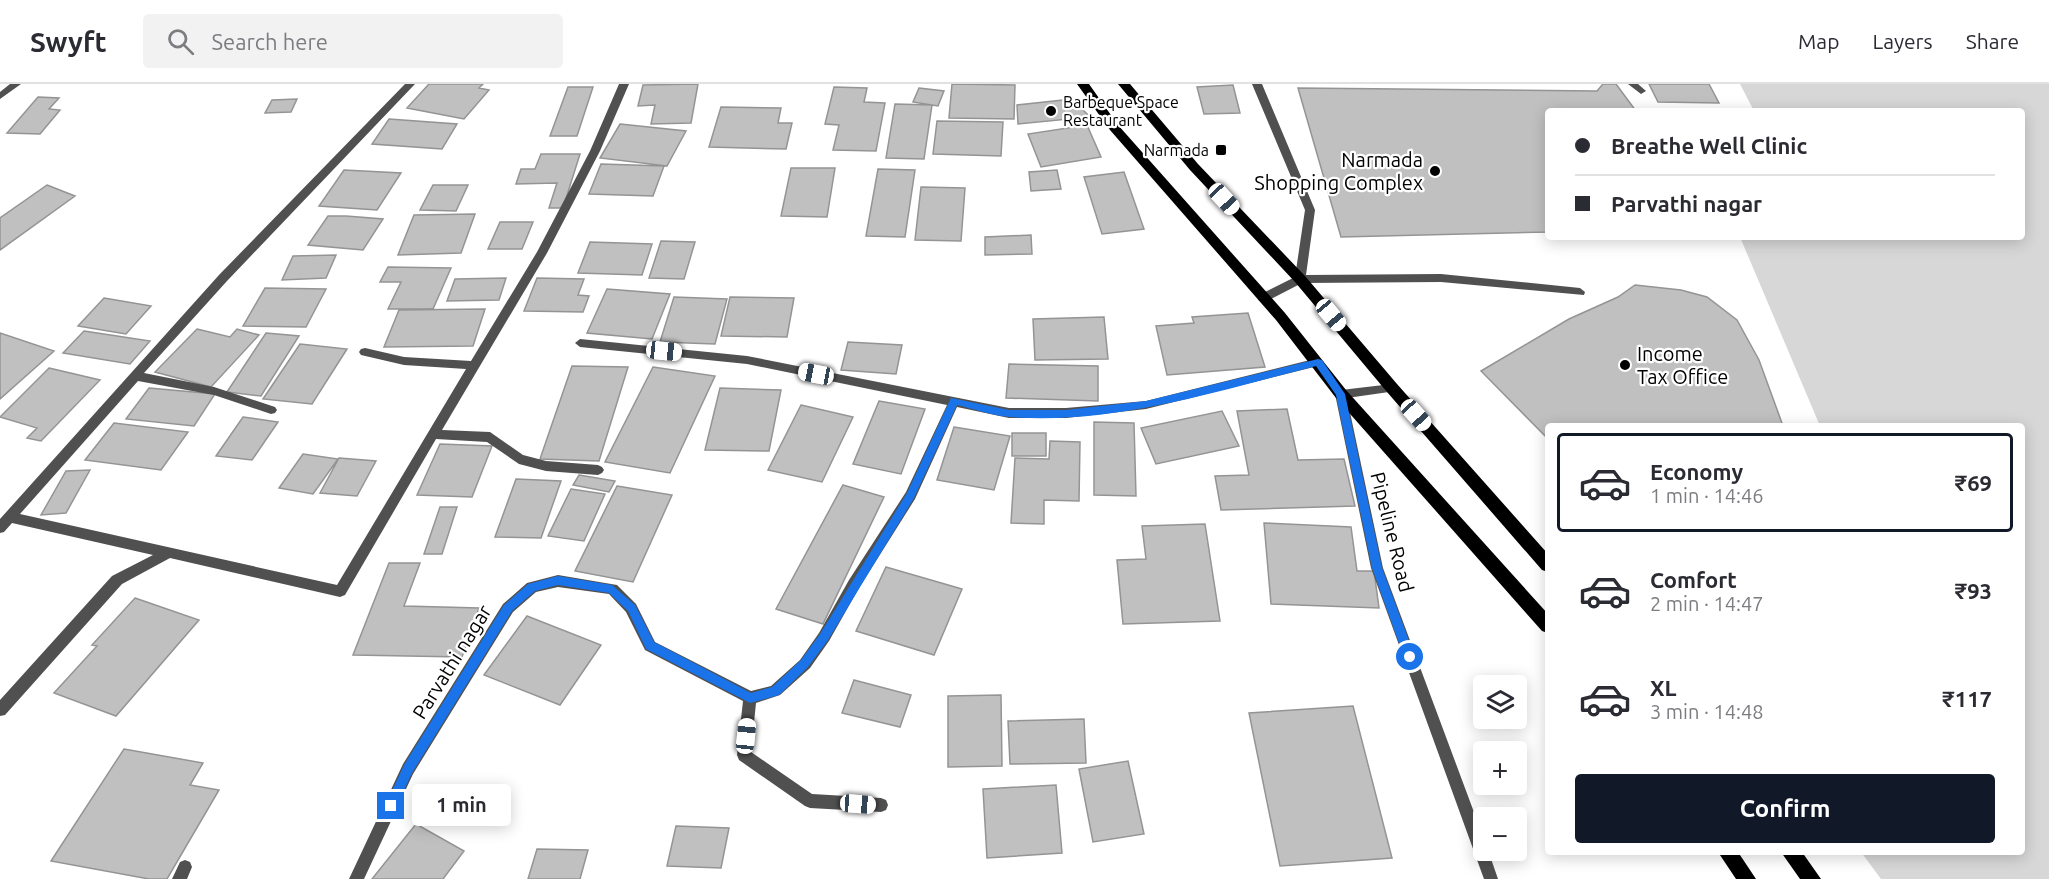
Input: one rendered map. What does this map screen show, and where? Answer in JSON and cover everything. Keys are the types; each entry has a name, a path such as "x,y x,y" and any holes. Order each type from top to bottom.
{"main road":[{"path":"1083,84 1135,152 1318,362 1341,394 1545,623"},
{"path":"1124,84 1194,167 1300,279 1392,388 1545,561"},
{"path":"1729,855 1747,879"},
{"path":"1792,855 1812,879"}],"street":[{"path":"0,96 16,84"},
{"path":"0,528 223,278 410,84"},
{"path":"9,517 340,591 542,253 595,151 624,84"},
{"path":"1257,84 1310,210 1300,279"},
{"path":"1633,84 1641,92"},
{"path":"1263,298 1300,279 1441,278 1580,292"},
{"path":"580,343 747,360 1009,413 1066,413 1146,405 1318,362"},
{"path":"365,352 404,361 474,364"},
{"path":"135,376 214,391 271,410"},
{"path":"1341,394 1392,388"},
{"name":"Pipeline Road","path":"1341,394 1377,568 1491,879"},
{"path":"881,805 810,801 744,755 750,698 775,691 805,664 824,637 911,495 954,401"},
{"path":"433,434 490,437 519,459 546,466 598,470"},
{"path":"0,710 117,580 168,553"},
{"name":"Parvathi nagar","path":"356,879 408,769 508,608 532,588 558,581 612,589 631,608 650,646 750,698"}],"shaded area":[{"path":"1740,84 2049,84 2049,879 1881,879 1863,855 2025,855 2025,423 1819,423 1741,240 2025,240 2025,108 1752,108"}],"building":[{"path":"429,84 483,84 479,88 489,90 464,119 407,108"},
{"path":"698,84 691,123 651,124 655,105 638,106 643,85"},
{"path":"952,84 1015,85 1014,119 949,118"},
{"name":"Narmada Shopping Complex","path":"1603,84 1616,84 1634,108 1545,108 1545,232 1341,237 1298,88 1597,91"},
{"path":"1649,84 1709,84 1719,103 1658,102"},
{"path":"1233,85 1240,113 1204,114 1197,87"},
{"path":"568,87 593,87 577,136 550,136"},
{"path":"834,87 867,88 864,102 885,103 876,151 833,150 839,125 825,124"},
{"path":"919,88 944,91 938,106 913,102"},
{"path":"38,97 59,98 49,109 60,110 40,134 7,133"},
{"path":"297,99 291,112 265,113 272,100"},
{"name":"Barbeque Space Restaurant","path":"1072,99 1090,117 1018,124 1017,105"},
{"path":"895,104 932,105 924,159 886,158"},
{"path":"721,107 781,108 778,123 792,123 786,149 709,147"},
{"path":"389,119 457,124 442,149 372,144"},
{"path":"937,121 1003,122 1001,156 933,154"},
{"path":"620,124 686,131 667,166 600,158"},
{"path":"1087,125 1101,157 1041,167 1028,134"},
{"path":"541,154 580,154 563,208 549,208 557,183 516,184 521,169 535,169"},
{"path":"601,164 664,166 653,196 589,194"},
{"path":"791,168 835,168 827,217 781,216"},
{"path":"878,169 915,170 905,237 866,236"},
{"path":"344,170 401,173 377,210 319,206"},
{"path":"1057,170 1061,189 1031,191 1029,172"},
{"path":"1124,172 1144,229 1102,234 1084,177"},
{"path":"47,185 75,196 0,250 0,218"},
{"path":"433,185 468,185 456,211 420,210"},
{"path":"921,187 965,188 961,241 915,240"},
{"path":"475,214 461,253 398,255 414,215"},
{"path":"328,216 383,219 363,250 308,245"},
{"path":"500,222 533,222 522,249 488,249"},
{"path":"1031,235 1032,254 985,255 985,237"},
{"path":"661,241 695,242 684,279 649,278"},
{"path":"590,242 652,244 642,275 578,273"},
{"path":"336,255 326,278 282,280 293,256"},
{"path":"388,267 451,268 433,309 388,309 401,282 380,282"},
{"path":"506,278 499,300 447,301 455,279"},
{"path":"537,278 584,279 578,295 589,296 583,312 524,311"},
{"name":"Income Tax Office","path":"1635,285 1681,290 1707,297 1737,320 1759,360 1782,423 1545,423 1545,436 1481,371 1569,319 1618,297"},
{"path":"265,288 326,289 306,327 243,326"},
{"path":"607,289 670,294 652,339 587,333"},
{"path":"674,297 727,299 715,344 660,342"},
{"path":"730,297 794,298 787,337 721,336"},
{"path":"104,298 151,306 126,334 78,326"},
{"path":"485,309 473,346 384,347 399,310"},
{"path":"1248,313 1265,367 1167,375 1156,326 1194,323 1192,317"},
{"path":"1104,317 1108,359 1035,360 1033,319"},
{"path":"197,329 230,337 237,329 259,335 211,387 155,372"},
{"path":"84,331 150,341 130,364 63,353"},
{"path":"0,333 54,351 0,399"},
{"path":"266,333 299,336 261,396 227,392"},
{"path":"848,342 902,345 896,374 841,370"},
{"path":"300,344 347,349 312,404 263,399"},
{"path":"1009,364 1098,366 1098,401 1006,398"},
{"path":"572,366 628,367 599,461 540,459"},
{"path":"653,367 715,376 670,473 605,462"},
{"path":"49,368 100,380 41,441 27,438 37,428 0,417"},
{"path":"149,388 215,394 194,426 126,419"},
{"path":"720,388 781,390 769,451 705,450"},
{"path":"879,401 925,409 901,474 853,464"},
{"path":"801,405 853,417 822,482 768,470"},
{"path":"1287,409 1298,460 1344,459 1355,506 1221,510 1215,476 1249,475 1237,411"},
{"path":"1222,411 1239,446 1156,464 1141,428"},
{"path":"243,417 278,422 252,460 216,456"},
{"path":"1094,422 1134,423 1136,496 1094,495"},
{"path":"114,423 188,432 161,470 85,460"},
{"path":"954,427 1010,436 994,490 937,480"},
{"path":"1012,433 1046,433 1046,456 1012,456"},
{"path":"1050,441 1080,442 1079,501 1044,500 1044,524 1011,523 1015,458 1049,459"},
{"path":"440,444 492,446 472,497 417,495"},
{"path":"303,454 338,459 313,494 279,488"},
{"path":"339,458 376,461 357,496 320,493"},
{"path":"90,470 66,513 41,515 66,471"},
{"path":"579,475 615,481 609,492 573,485"},
{"path":"516,479 561,481 541,538 495,537"},
{"path":"843,485 884,497 823,624 776,609"},
{"path":"617,486 672,495 633,582 575,571"},
{"path":"571,489 605,494 584,541 548,536"},
{"path":"440,507 457,507 442,554 424,554"},
{"path":"1264,523 1351,527 1357,571 1374,571 1379,608 1271,604"},
{"path":"1205,524 1220,621 1123,624 1117,560 1146,559 1142,526"},
{"path":"389,563 420,563 404,606 479,608 462,657 353,655"},
{"path":"886,567 962,589 934,655 856,631"},
{"path":"135,598 199,620 116,716 54,693 97,646 92,645"},
{"path":"527,616 601,645 560,705 484,675"},
{"path":"854,680 911,695 900,727 842,713"},
{"path":"1001,695 1002,766 948,767 948,696"},
{"path":"1353,706 1392,858 1280,866 1249,713"},
{"path":"1084,719 1086,763 1010,764 1008,721"},
{"path":"124,749 203,763 190,785 219,790 167,879 149,879 51,861"},
{"path":"1128,761 1144,834 1093,842 1079,769"},
{"path":"1056,785 1062,853 987,858 983,789"},
{"path":"416,824 464,851 443,879 372,879"},
{"path":"676,826 729,828 721,868 667,866"},
{"path":"537,849 588,850 580,879 528,879"}],"place":[{"name":"Barbeque Space Restaurant","path":"1051,111"},
{"name":"Narmada","path":"1221,150"},
{"name":"Narmada Shopping Complex","path":"1435,171"},
{"name":"Income Tax Office","path":"1625,365"}],"route":[{"path":"391,806 408,769 508,608 532,588 558,581 612,589 631,608 650,646 750,698 775,691 805,664 824,637 911,495 954,401 1009,413 1066,413 1146,405 1318,362 1341,394 1377,568 1410,657"}]}
